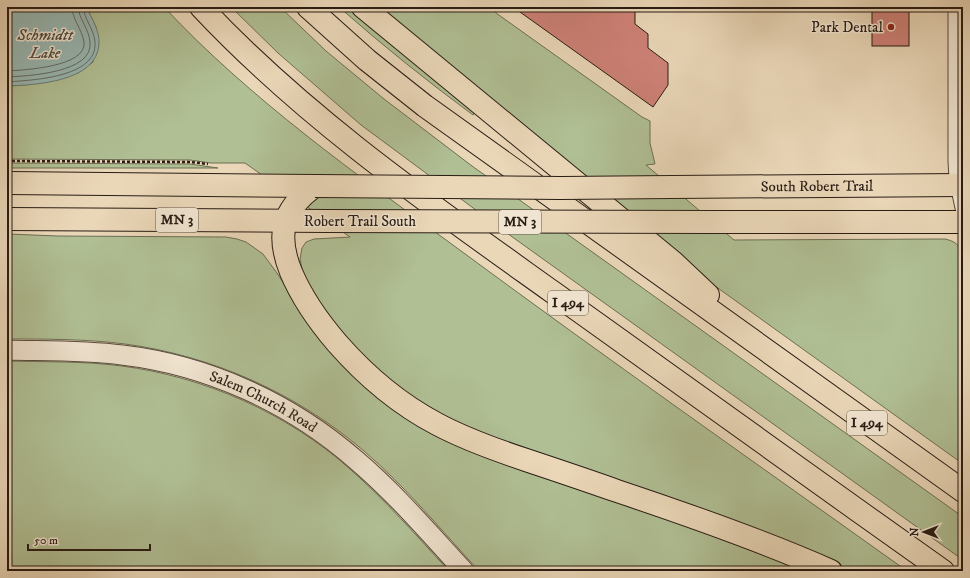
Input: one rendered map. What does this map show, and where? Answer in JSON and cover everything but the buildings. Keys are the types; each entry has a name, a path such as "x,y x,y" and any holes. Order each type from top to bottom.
{"main road":[{"name":"I 494","path":"201,7 263,68 348,142 499,254 943,571"},
{"name":"I 494","path":"308,7 367,60 425,106 963,491"},
{"path":"363,7 673,262 771,354"},
{"name":"MN 3","path":"7,184 315,186"},
{"name":"South Robert Trail","path":"315,186 561,188 961,185"},
{"path":"315,186 298,200 290,211 286,221 283,238 284,250 288,263 299,288 324,327 343,350 368,375 399,400 425,418 453,432 499,451 681,513 831,571"},
{"name":"Robert Trail South","path":"7,219 963,222"}],"street":[{"path":"956,7 956,161 961,185 963,208"},
{"name":"Salem Church Road","path":"7,350 89,352 141,358 171,364 206,374 255,394 285,409 314,427 357,460 396,498 464,571"}],"path":[{"path":"7,161 190,162 211,165"}],"green space":[{"path":"86,7 164,7 197,41 232,73 305,134 343,163 569,330 907,571 847,571 803,552 456,426 398,391 334,326 304,278 300,259 302,248 306,242 314,239 350,237 245,163 211,163 190,160 7,159 7,86 25,85 78,73 93,62 96,27"},
{"path":"231,7 280,7 326,51 384,99 472,166 963,517 963,560 511,236 361,125 278,53"},
{"path":"339,7 352,7 477,110 473,115 405,62"},
{"path":"373,7 492,7 496,13 642,117 650,121 650,143 655,164 646,165 734,240 945,239 956,243 963,252 963,464 715,286"},
{"path":"7,163 190,164 218,168 7,168"},
{"path":"7,234 58,236 226,237 246,242 263,254 316,334 361,383 677,522 804,571 479,571 409,494 364,451 338,430 310,412 282,395 252,380 190,358 125,344 51,339 7,339"},
{"path":"7,361 79,362 108,364 153,371 184,379 244,401 272,415 326,449 363,481 449,571 7,571"}],"water":[{"name":"Schmidtt Lake","path":"7,7 86,7 95,25 99,39 96,57 88,66 76,74 63,79 33,84 7,86"}],"place":[{"name":"Park Dental","path":"891,27"}]}
